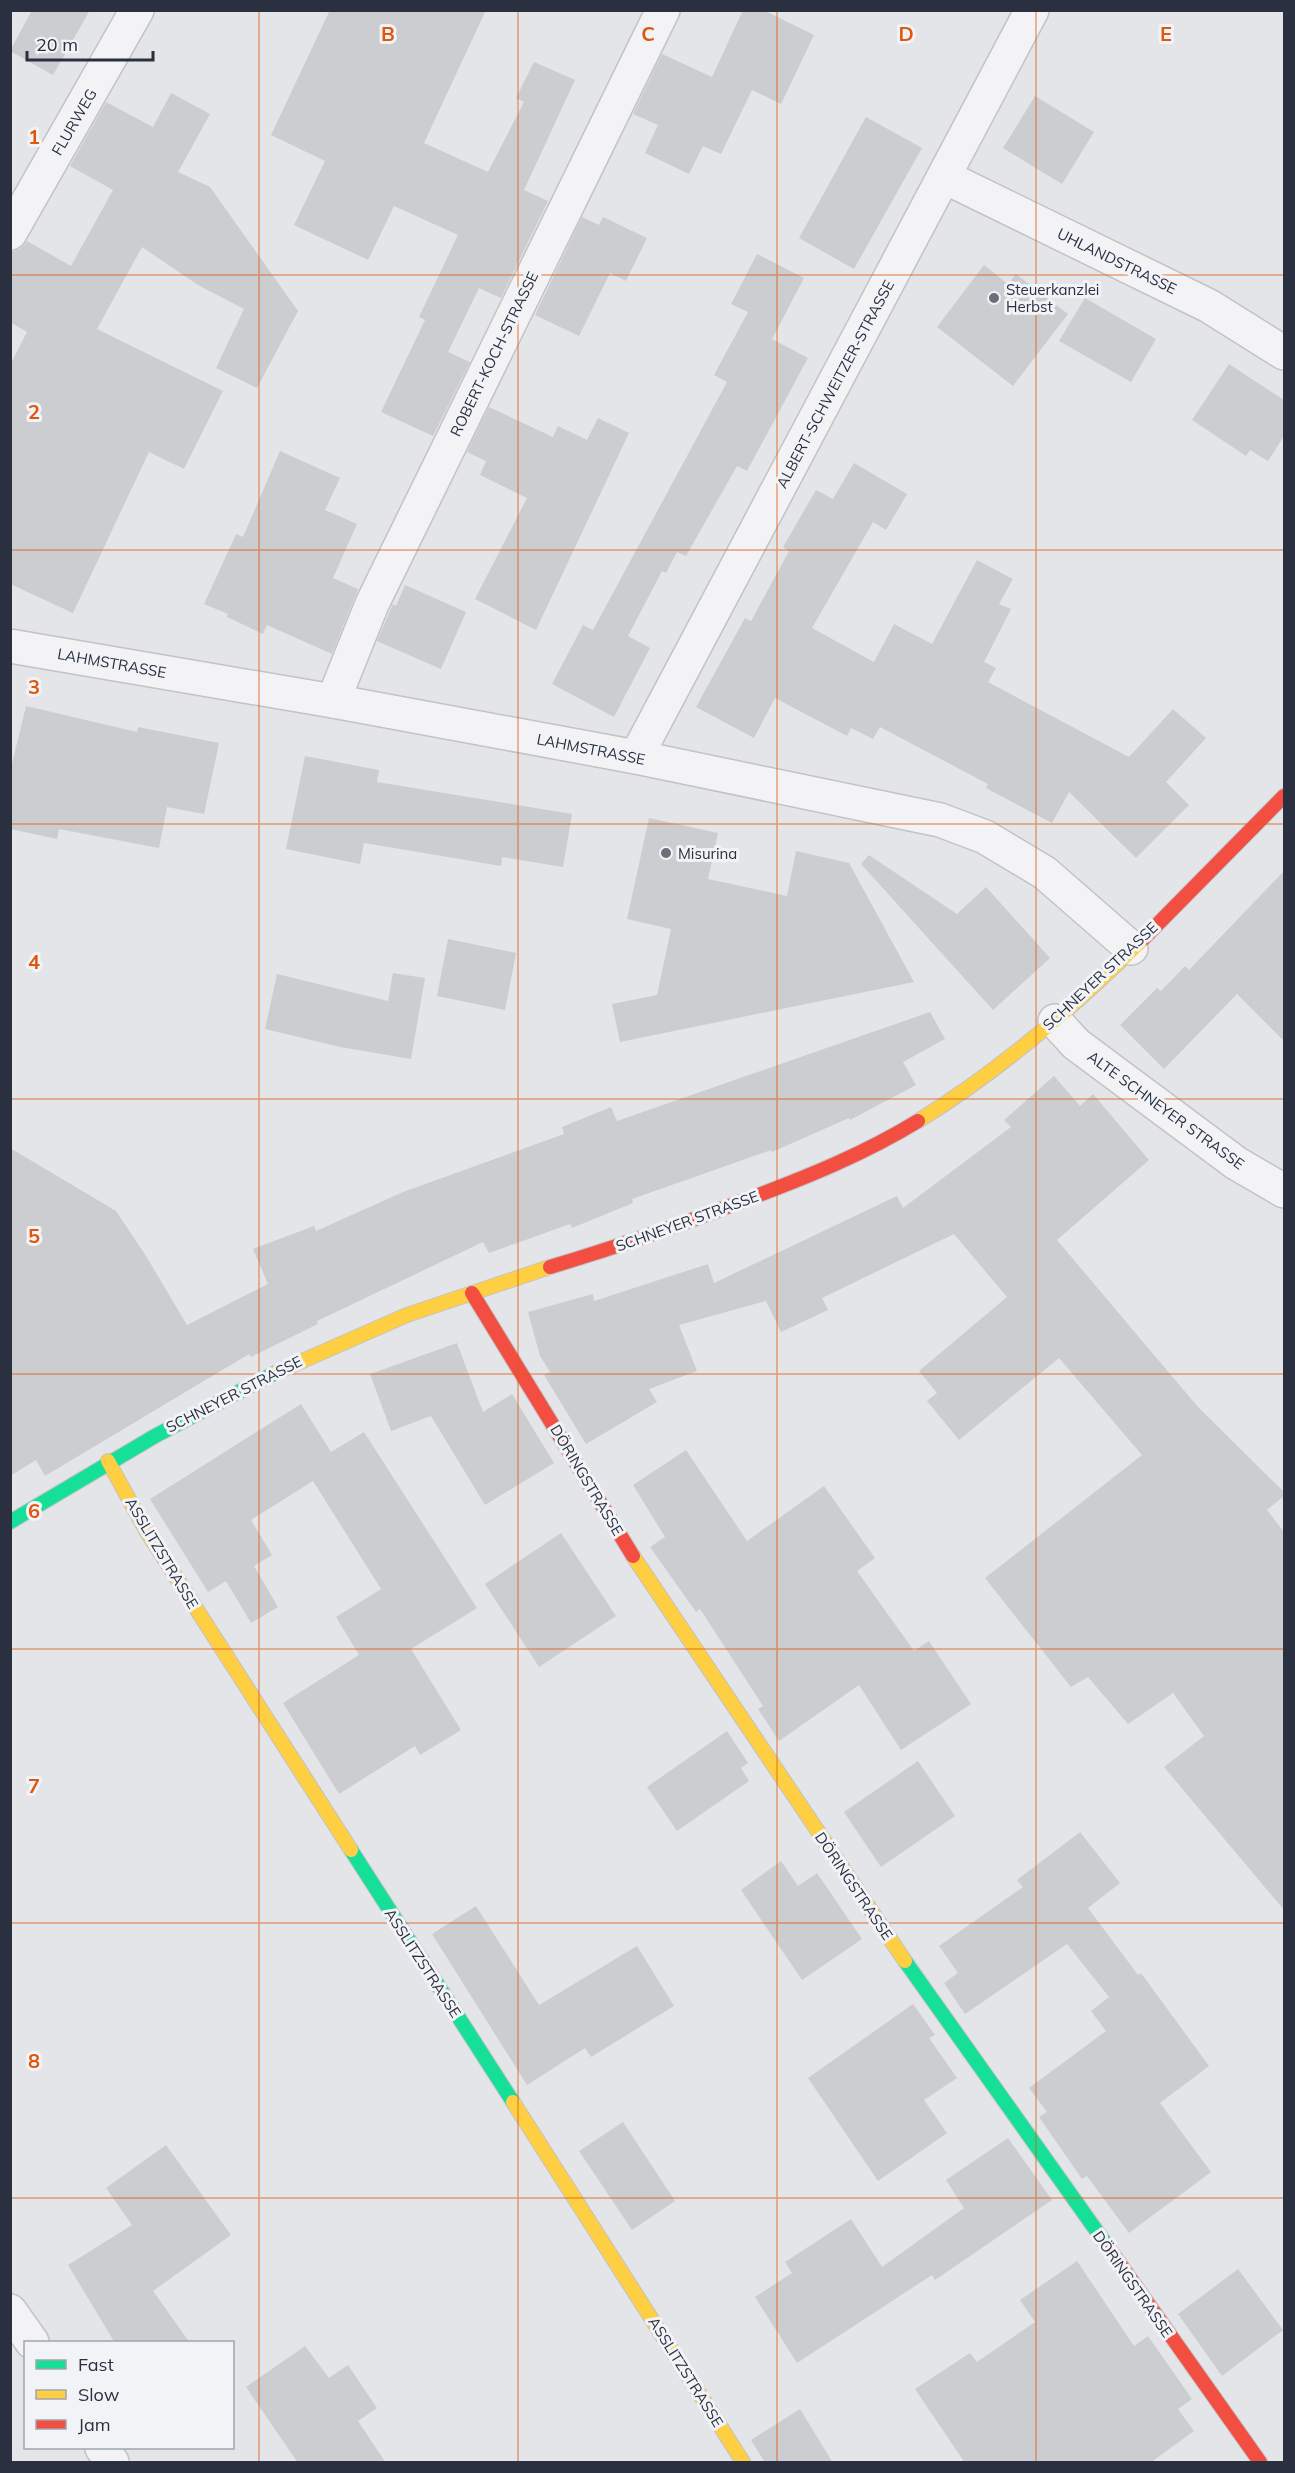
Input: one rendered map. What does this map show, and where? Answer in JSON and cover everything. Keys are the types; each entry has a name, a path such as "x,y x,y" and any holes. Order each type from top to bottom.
{"street":[{"name":"FLURWEG","path":"10,233 137,10"},
{"name":"ROBERT-KOCH-STRASSE","path":"333,701 372,604 663,10"},
{"name":"ALBERT-SCHWEITZER-STRASSE","path":"636,757 1032,10"},
{"name":"UHLANDSTRASSE","path":"945,177 1209,306 1284,352"},
{"name":"LAHMSTRASSE","path":"10,646 333,701 636,757 939,820 976,834 1045,873 1131,948"},
{"name":"SCHNEYER STRASSE","path":"10,1522 108,1461 284,1366 410,1314 695,1220 834,1165 881,1143 975,1084 1055,1021 1284,796"},
{"name":"ALTE SCHNEYER STRASSE","path":"1055,1021 1076,1044 1236,1163 1284,1191"},
{"name":"DÖRINGSTRASSE","path":"472,1293 632,1555 868,1908 1260,2463"},
{"name":"ASSLITZSTRASSE","path":"108,1461 147,1533 743,2463"},
{"path":"10,2311 31,2341"},
{"path":"103,2449 112,2463"}],"building":[{"path":"32,10 90,10 53,75 10,51"},
{"path":"330,10 486,10 424,143 488,172 524,102 516,98 534,62 575,80 524,190 548,201 501,298 479,288 448,352 470,362 433,436 381,412 425,320 419,317 458,235 394,206 368,260 294,225 325,161 271,135"},
{"path":"743,10 763,10 814,35 781,104 752,90 721,154 703,146 689,174 645,153 658,125 633,114 662,54 712,77"},
{"path":"171,93 210,114 178,172 210,187 298,311 257,388 216,368 244,309 198,285 142,247 97,329 223,391 184,469 149,452 73,613 10,584 10,365 27,332 10,322 10,252 20,249 27,241 71,266 113,190 70,166 106,102 153,127"},
{"path":"1035,96 1094,132 1062,184 1003,148"},
{"path":"866,117 922,148 854,269 799,238"},
{"path":"582,217 599,225 603,217 647,238 626,281 610,273 579,336 535,315"},
{"path":"757,254 804,278 772,339 808,358 747,471 737,466 686,556 677,552 666,573 662,571 628,636 650,648 614,717 552,684 583,625 593,630 727,382 714,375 748,312 731,304"},
{"path":"984,265 1008,284 1016,274 1068,314 1013,386 937,327"},
{"path":"1085,298 1156,339 1131,382 1059,341"},
{"path":"1229,364 1284,400 1284,436 1268,461 1250,450 1246,456 1192,420"},
{"path":"489,407 553,437 558,426 587,440 598,418 629,433 536,630 475,599 527,498 480,475 486,461 467,452"},
{"path":"280,451 340,478 325,510 357,524 333,578 358,589 332,654 267,625 263,634 227,617 228,614 204,604 236,534 243,537"},
{"path":"854,463 907,494 886,530 873,522 812,628 874,662 894,624 932,644 977,560 1013,579 999,604 1011,609 984,662 996,668 988,682 1129,757 1173,709 1206,738 1166,782 1189,805 1136,858 1069,792 1052,823 986,788 988,784 880,727 873,739 851,728 847,736 775,698 754,738 696,707 745,618 751,621 789,551 783,547 816,490 833,499"},
{"path":"405,585 466,612 441,669 377,641 393,604 396,606"},
{"path":"26,706 137,732 138,727 219,743 204,814 167,807 159,848 59,829 57,839 10,829 10,772"},
{"path":"305,756 379,770 377,782 572,814 563,867 502,857 501,866 364,843 360,864 286,849"},
{"path":"649,818 718,833 708,879 787,896 796,851 849,863 914,982 620,1042 612,1004 657,995 671,929 627,919"},
{"path":"869,855 957,914 986,887 1050,958 993,1010 861,864"},
{"path":"1284,871 1284,1041 1237,994 1164,1069 1120,1025 1157,988 1161,991 1185,966 1189,970"},
{"path":"448,939 516,953 505,1010 437,996"},
{"path":"393,973 425,978 411,1059 340,1047 265,1029 277,974 388,1001"},
{"path":"930,1012 945,1039 903,1062 916,1085 850,1120 849,1118 772,1152 771,1150 632,1199 633,1203 572,1228 570,1224 489,1253 483,1242 317,1321 318,1324 251,1357 249,1354 45,1476 36,1460 10,1476 10,1148 116,1211 187,1325 268,1284 253,1249 314,1226 316,1231 403,1192 564,1134 562,1127 611,1107 617,1121"},
{"path":"1054,1076 1080,1106 1093,1094 1149,1160 1057,1240 1198,1407 1284,1492 1284,1496 1267,1510 1284,1532 1284,1910 1164,1767 1204,1736 1173,1693 1128,1724 1088,1677 1071,1687 985,1578 1142,1455 1059,1358 959,1440 927,1401 937,1393 919,1371 1007,1297 954,1234 822,1298 828,1310 781,1332 766,1301 679,1325 697,1371 649,1389 657,1402 586,1444 544,1375 550,1372 540,1356 528,1312 593,1294 594,1301 708,1264 714,1283 897,1196 903,1208 1011,1127 1004,1120"},
{"path":"457,1343 483,1412 512,1394 554,1463 485,1505 431,1416 391,1431 370,1374"},
{"path":"301,1404 331,1452 364,1432 477,1608 411,1649 461,1730 420,1755 415,1746 339,1794 283,1703 359,1655 336,1617 381,1589 313,1481 251,1520 272,1555 254,1566 278,1607 251,1623 226,1581 208,1592 150,1499"},
{"path":"686,1450 747,1541 824,1486 875,1558 857,1571 914,1651 929,1641 971,1704 901,1750 859,1685 779,1741 758,1709 763,1706 700,1609 696,1612 650,1547 665,1537 633,1485"},
{"path":"561,1533 616,1616 539,1667 485,1584"},
{"path":"727,1731 748,1763 741,1768 749,1781 677,1831 647,1787"},
{"path":"918,1761 955,1816 881,1867 844,1812"},
{"path":"1080,1832 1120,1883 1088,1908 1138,1975 1141,1973 1209,2066 1160,2103 1211,2172 1129,2233 1087,2176 1082,2179 1039,2117 1047,2112 1029,2088 1106,2031 1091,2011 1109,1997 1067,1944 965,2014 944,1983 958,1973 939,1946 1023,1887 1017,1880"},
{"path":"781,1861 798,1886 817,1873 862,1939 802,1980 741,1890"},
{"path":"476,1906 539,2005 637,1946 674,2006 591,2057 585,2048 527,2085 432,1934"},
{"path":"913,2004 935,2035 929,2038 957,2078 924,2100 947,2133 878,2181 808,2078"},
{"path":"623,2122 675,2201 632,2230 579,2151"},
{"path":"1008,2138 1052,2200 935,2280 932,2275 797,2363 755,2297 792,2273 785,2262 851,2219 882,2267 964,2208 946,2180"},
{"path":"166,2145 231,2235 153,2291 189,2341 114,2341 68,2265 132,2225 106,2188"},
{"path":"1077,2261 1134,2346 1148,2336 1192,2399 1178,2409 1194,2431 1150,2463 965,2463 915,2389 970,2353 977,2362 1035,2322 1020,2300"},
{"path":"1238,2269 1283,2330 1222,2376 1178,2314"},
{"path":"305,2346 329,2378 348,2365 377,2408 358,2421 386,2463 298,2463 246,2387"},
{"path":"800,2409 833,2463 765,2463 751,2440"}],"traffic: fast":[{"path":"10,1522 155,1436 275,1373"},
{"path":"351,1850 513,2102"},
{"path":"905,1961 1108,2247"}],"traffic: slow":[{"path":"918,1121 978,1081 1036,1036 1143,939"},
{"path":"275,1373 407,1315 550,1267"},
{"path":"108,1461 147,1532 351,1850"},
{"path":"633,1556 905,1961"},
{"path":"513,2102 743,2462"}],"traffic: jam":[{"path":"1143,939 1284,796"},
{"path":"550,1267 674,1226 792,1182 856,1154 918,1121"},
{"path":"472,1293 633,1556"},
{"path":"1108,2247 1260,2462"}],"place":[{"name":"Steuerkanzlei Herbst","path":"994,298"},
{"name":"Misurina","path":"666,853"}]}
